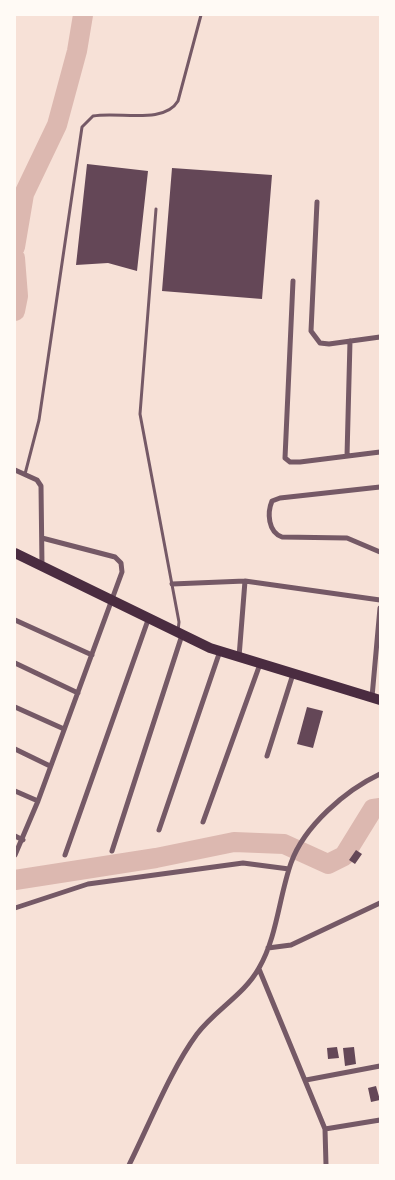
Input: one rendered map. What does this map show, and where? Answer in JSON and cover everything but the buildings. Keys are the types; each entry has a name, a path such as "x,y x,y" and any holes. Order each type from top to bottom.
{"main road":[{"path":"15,553 148,620 220,652 376,699"}],"street":[{"path":"317,202 311,331 320,343 329,344 380,337"},
{"path":"293,281 285,458 290,462 300,462 380,452"},
{"path":"347,456 350,342"},
{"path":"15,470 36,480 41,486 42,567"},
{"path":"380,487 280,498 272,501 269,508 272,530 276,535 282,537 347,538 380,552"},
{"path":"15,855 38,801 122,572 121,563 116,557 42,538"},
{"path":"239,658 245,581"},
{"path":"172,584 245,581 380,600"},
{"path":"376,699 380,608"},
{"path":"15,620 92,655"},
{"path":"65,855 148,620"},
{"path":"112,851 180,634"},
{"path":"159,830 220,652"},
{"path":"15,663 78,692"},
{"path":"203,822 260,664"},
{"path":"267,756 293,674"},
{"path":"15,707 64,730"},
{"path":"15,750 50,766"},
{"path":"129,1165 194,1038 244,988 259,969 268,948 289,869 307,836 338,799 380,774"},
{"path":"15,791 38,801"},
{"path":"15,836 23,840"},
{"path":"15,908 78,886 98,883 243,863 289,869"},
{"path":"268,948 291,945 380,903"},
{"path":"259,969 325,1129 326,1165"},
{"path":"306,1080 380,1066"},
{"path":"325,1129 380,1120"}],"lane":[{"path":"25,474 39,420 82,128 93,116 159,114 174,109 201,15"},
{"path":"156,209 140,414 180,634"}],"waterway":[{"path":"15,247 24,194 57,125 77,51 83,15"},
{"path":"15,258 18,296 15,311"},
{"path":"15,880 156,858 234,842 284,844 328,864 344,856 373,809 380,808"}]}
